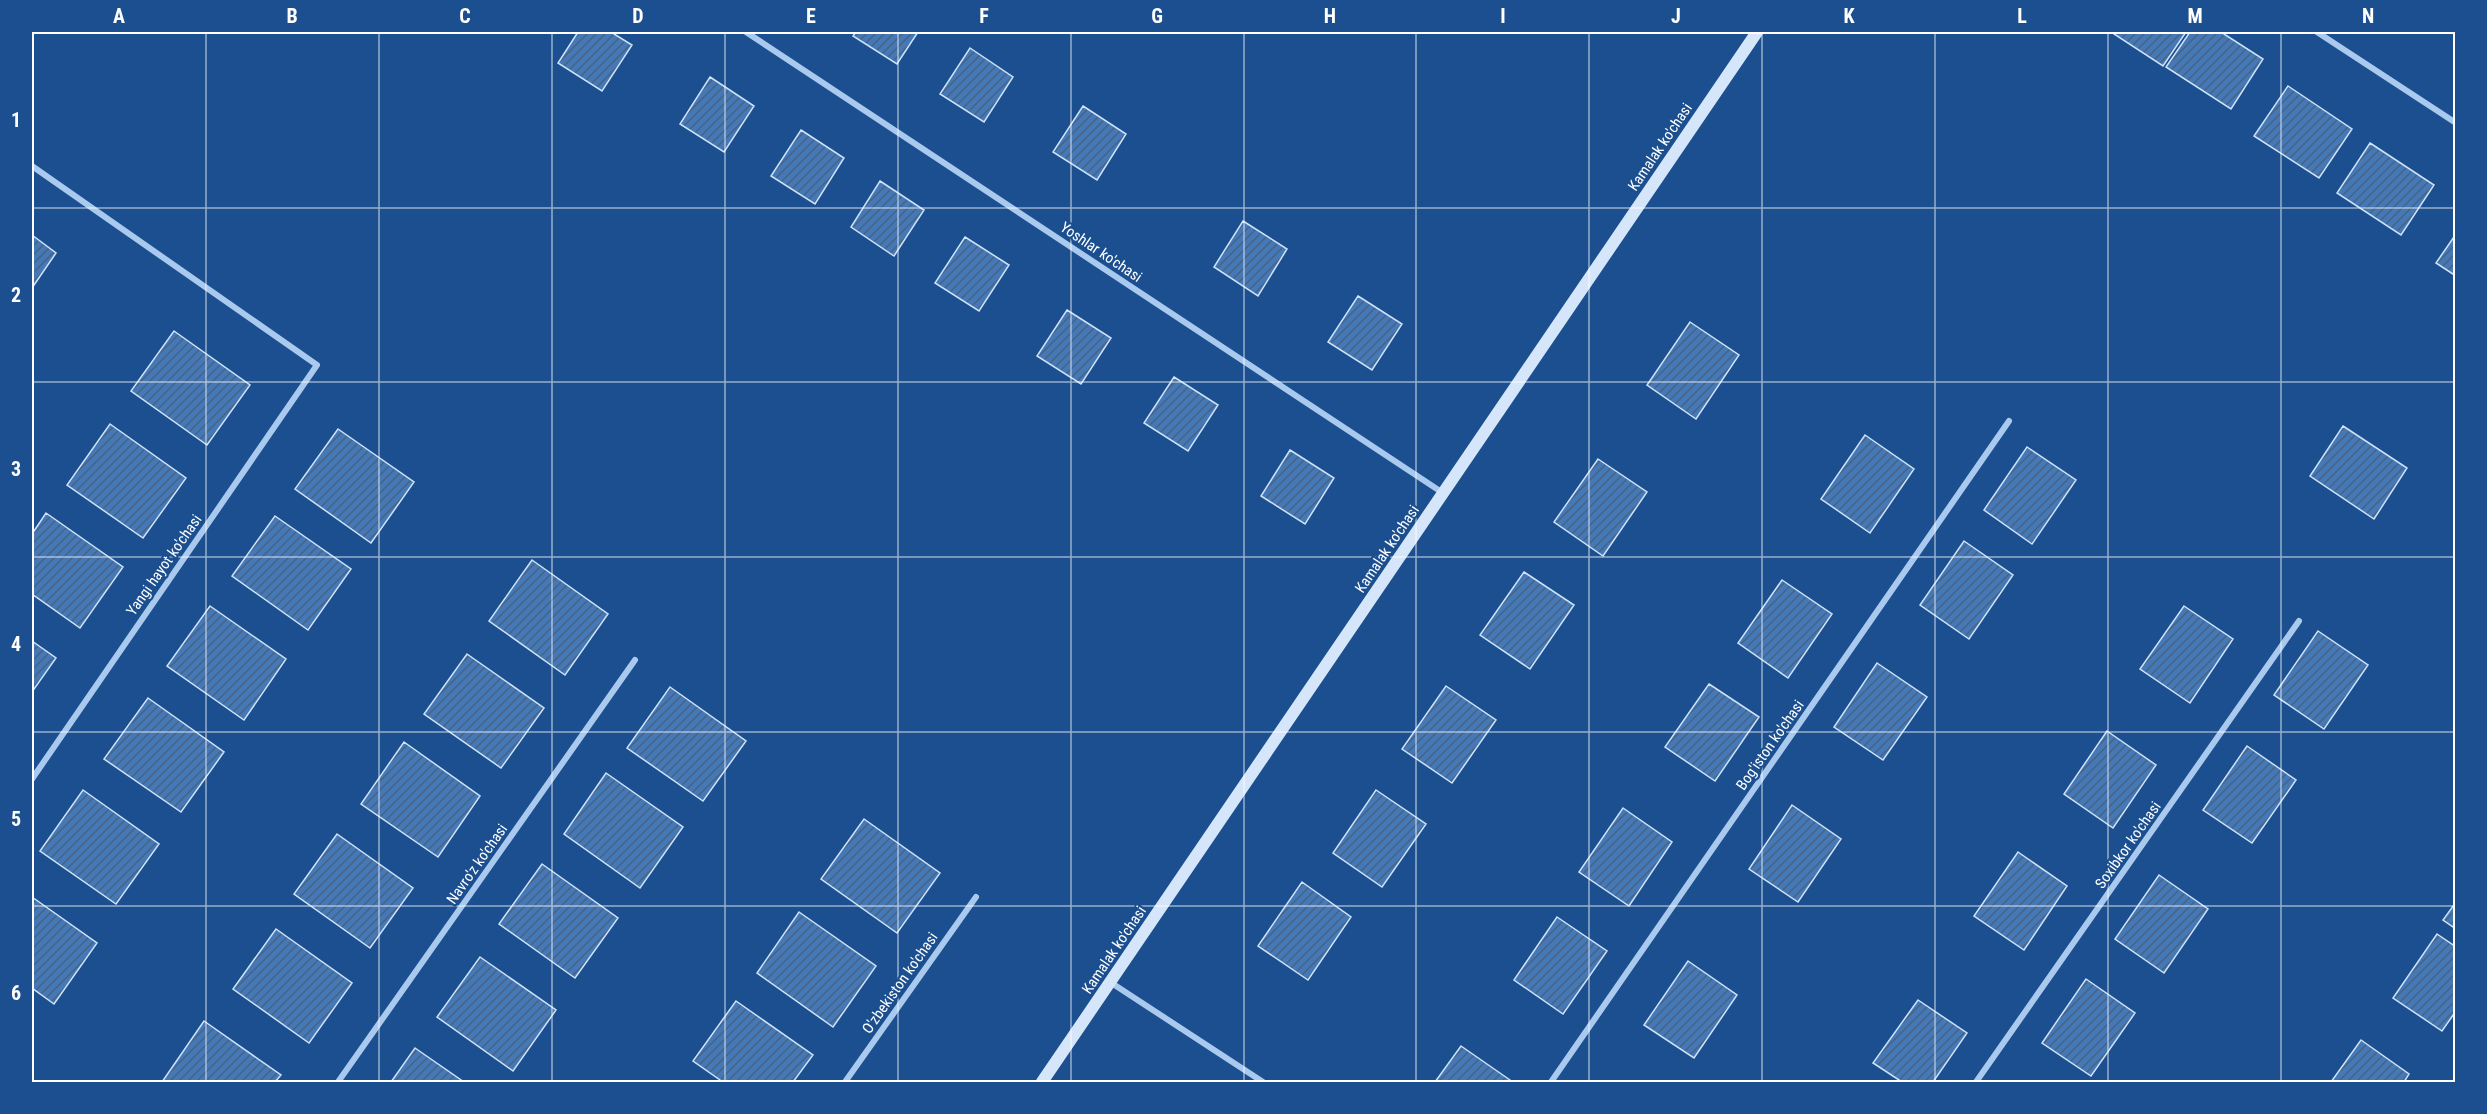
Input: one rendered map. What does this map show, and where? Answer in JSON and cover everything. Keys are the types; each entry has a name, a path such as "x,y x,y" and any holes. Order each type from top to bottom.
{"main road":[{"name":"Kamalak ko'chasi","path":"1042,1083 1757,32"}],"street":[{"name":"Yoshlar ko'chasi","path":"746,32 1443,493"},
{"path":"2317,32 2456,123"},
{"name":"Yangi hayot ko'chasi","path":"32,166 317,365 32,778"},
{"name":"Bog'iston ko'chasi","path":"1551,1083 2009,421"},
{"name":"Soxibkor ko'chasi","path":"1976,1083 2300,621"},
{"name":"Navro'z ko'chasi","path":"338,1083 635,660"},
{"name":"O'zbekiston ko'chasi","path":"845,1083 976,897"},
{"path":"1110,982 1263,1083"}],"building":[{"path":"578,32 611,32 632,45 602,91 558,63"},
{"path":"856,32 918,32 897,64 853,36"},
{"path":"2111,32 2186,32 2163,66"},
{"path":"2190,32 2221,32 2263,59 2231,109 2166,67"},
{"path":"970,48 1013,77 984,122 940,94"},
{"path":"710,77 754,106 724,152 680,124"},
{"path":"2288,86 2352,129 2319,178 2254,136"},
{"path":"1083,106 1126,134 1097,180 1053,152"},
{"path":"801,130 844,158 815,204 771,176"},
{"path":"2370,143 2434,185 2401,235 2337,193"},
{"path":"880,181 924,210 894,256 851,227"},
{"path":"1243,221 1287,249 1258,296 1214,267"},
{"path":"2456,234 2456,276 2436,263"},
{"path":"32,235 56,253 32,288"},
{"path":"965,237 1009,265 979,311 935,283"},
{"path":"1358,296 1402,324 1372,370 1328,342"},
{"path":"1067,310 1111,338 1081,384 1037,356"},
{"path":"1690,322 1739,355 1696,419 1647,385"},
{"path":"174,331 250,385 207,445 131,391"},
{"path":"1174,377 1218,405 1188,451 1144,423"},
{"path":"110,424 186,478 143,538 67,485"},
{"path":"2343,426 2407,468 2374,519 2310,476"},
{"path":"338,429 414,482 371,543 295,489"},
{"path":"1865,435 1914,469 1870,533 1821,499"},
{"path":"2027,447 2076,480 2032,544 1984,510"},
{"path":"1290,450 1334,478 1305,524 1261,496"},
{"path":"1598,459 1647,492 1603,556 1554,522"},
{"path":"46,513 123,567 80,628 32,594 32,534"},
{"path":"275,516 351,569 308,630 232,576"},
{"path":"1964,541 2013,575 1969,639 1920,605"},
{"path":"532,560 608,614 565,675 489,621"},
{"path":"1524,572 1574,605 1530,669 1480,635"},
{"path":"1782,580 1832,614 1788,678 1738,643"},
{"path":"210,606 286,659 244,720 167,666"},
{"path":"2184,606 2233,639 2190,703 2140,669"},
{"path":"2318,631 2368,665 2324,729 2274,695"},
{"path":"32,641 56,658 32,692"},
{"path":"467,654 544,708 501,768 424,714"},
{"path":"1877,663 1927,697 1883,760 1834,727"},
{"path":"1709,684 1759,717 1715,781 1665,747"},
{"path":"1446,686 1496,720 1452,783 1402,749"},
{"path":"670,687 746,741 703,801 627,748"},
{"path":"148,698 224,752 181,812 104,759"},
{"path":"2107,731 2156,765 2113,828 2064,794"},
{"path":"404,742 480,796 438,857 361,804"},
{"path":"2247,746 2296,780 2252,843 2203,810"},
{"path":"606,773 683,827 640,888 564,834"},
{"path":"83,790 159,844 116,904 40,851"},
{"path":"1376,790 1426,824 1382,887 1333,853"},
{"path":"1792,805 1841,839 1798,902 1749,869"},
{"path":"1623,808 1672,842 1629,906 1579,872"},
{"path":"864,819 940,873 897,933 821,879"},
{"path":"337,834 413,888 370,948 294,894"},
{"path":"2018,852 2067,886 2024,950 1974,916"},
{"path":"542,864 618,918 575,978 499,924"},
{"path":"2159,875 2208,909 2164,973 2115,939"},
{"path":"1302,882 1351,917 1308,980 1258,946"},
{"path":"32,897 97,943 54,1004 32,988"},
{"path":"2456,902 2456,929 2443,920"},
{"path":"799,912 876,966 833,1027 757,973"},
{"path":"1557,917 1607,951 1563,1014 1514,980"},
{"path":"276,929 352,983 309,1043 233,989"},
{"path":"2437,934 2456,947 2456,1011 2442,1031 2393,998"},
{"path":"480,957 556,1010 513,1071 437,1017"},
{"path":"1688,961 1737,995 1694,1058 1644,1025"},
{"path":"2086,979 2135,1013 2091,1076 2042,1043"},
{"path":"1918,1000 1967,1033 1933,1082 1902,1082 1873,1063"},
{"path":"736,1001 813,1055 793,1082 723,1082 693,1061"},
{"path":"204,1021 281,1075 275,1082 162,1082"},
{"path":"2361,1040 2409,1074 2404,1082 2331,1082"},
{"path":"1461,1046 1510,1080 1508,1082 1435,1082"},
{"path":"415,1048 464,1082 391,1082"}]}
